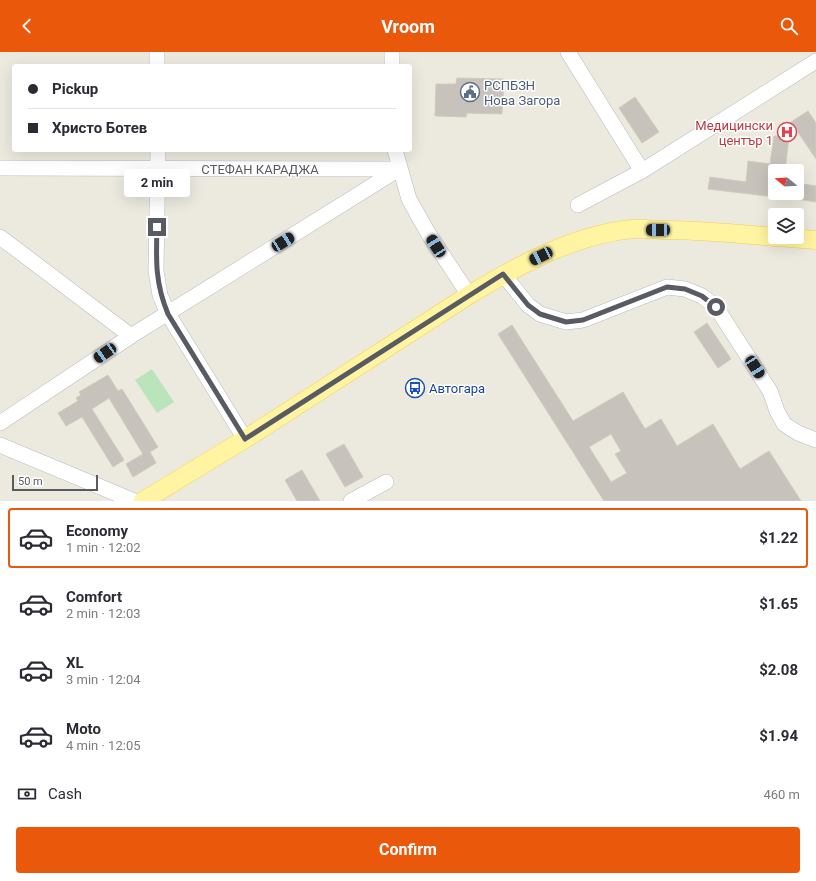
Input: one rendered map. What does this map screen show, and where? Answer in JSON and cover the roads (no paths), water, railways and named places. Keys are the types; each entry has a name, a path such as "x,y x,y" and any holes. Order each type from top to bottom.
{"main road":[{"path":"143,501 245,439 503,274 554,249 589,238 632,229 698,230 768,236"}],"street":[{"path":"157,52 157,64"},
{"path":"392,52 392,64"},
{"path":"568,52 642,171"},
{"path":"578,205 642,171 816,61"},
{"path":"158,152 156,271 160,295 168,314 245,439"},
{"path":"395,152 399,169 412,206 469,295"},
{"name":"СТЕФАН КАРАДЖА","path":"0,168 399,169"},
{"path":"0,423 131,336 399,169"},
{"path":"0,237 131,336"},
{"path":"503,274 528,305 540,314 566,322 583,320 667,287 685,289 702,296 716,307 770,391 776,411 784,424 798,434 816,440"},
{"path":"0,445 134,501"},
{"path":"351,501 386,482"}],"place":[{"name":"РСПБЗН Нова Загора","path":"470,92"},
{"name":"Медицински център 1","path":"787,132"},
{"name":"Автогара","path":"415,388"}]}
